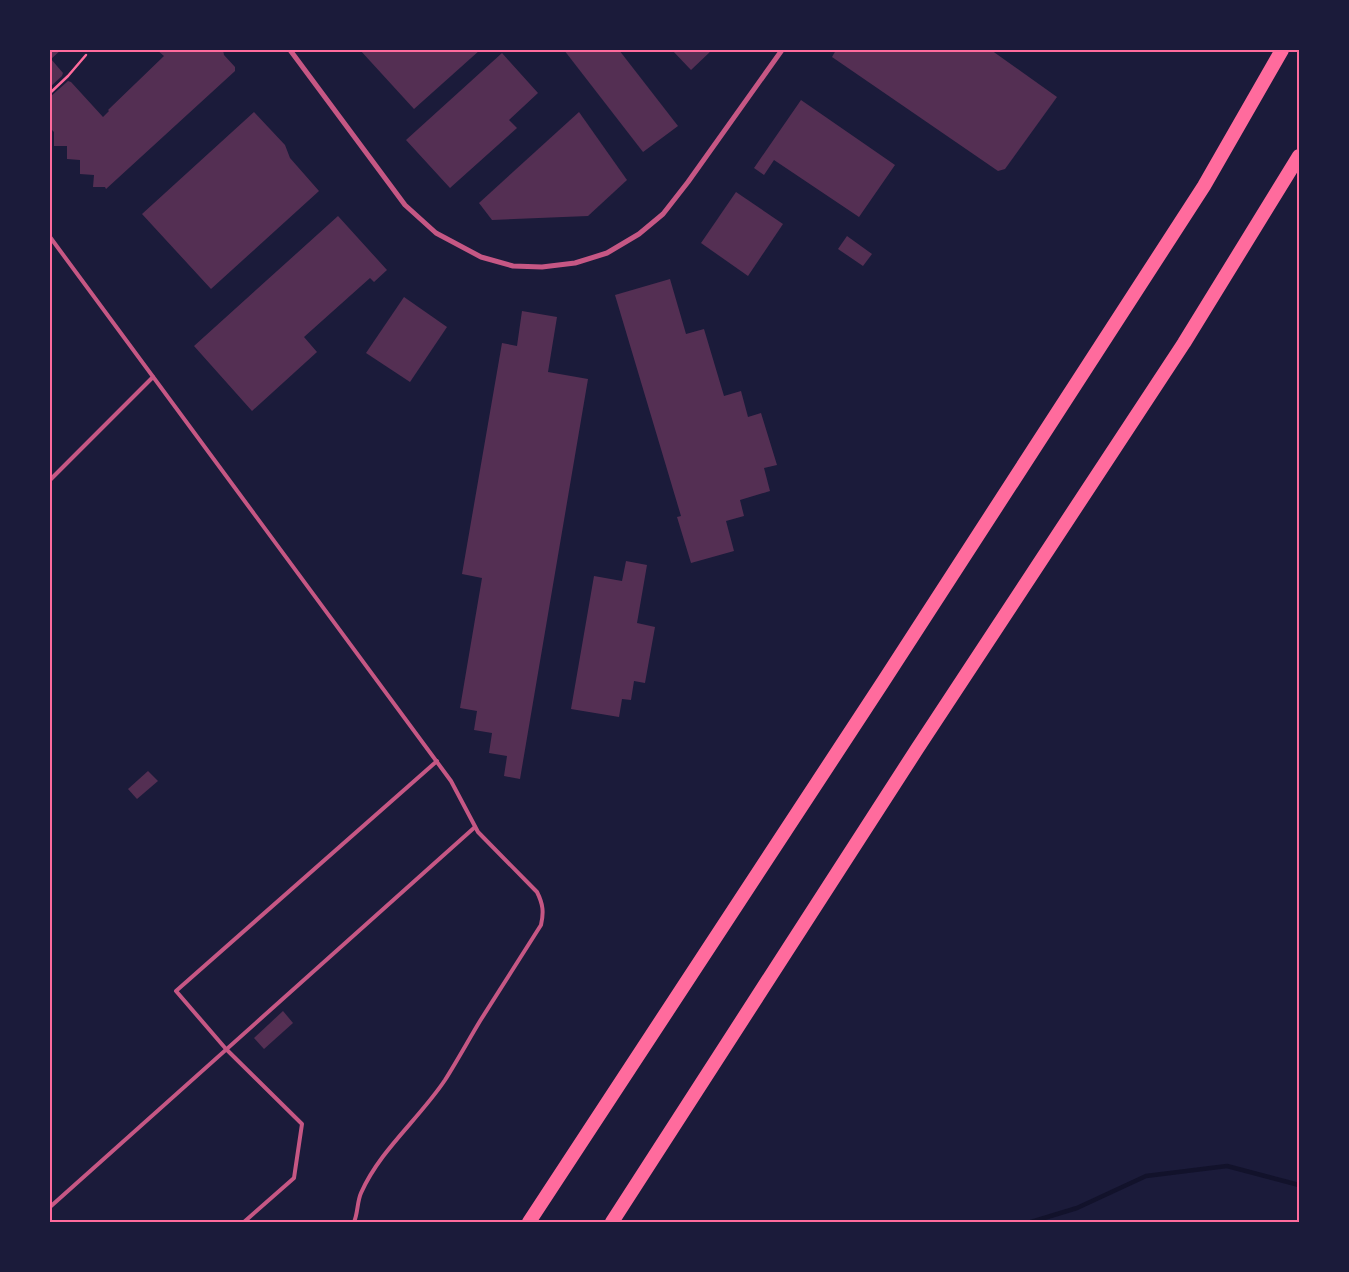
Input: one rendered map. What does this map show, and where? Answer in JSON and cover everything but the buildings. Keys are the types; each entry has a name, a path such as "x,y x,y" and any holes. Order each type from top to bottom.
{"highway":[{"path":"528,1222 883,682 1204,186 1282,50"},
{"path":"612,1222 917,749 1184,343 1299,156"}],"street":[{"path":"290,50 405,204 436,234 481,257 513,266 542,267 575,263 607,253 639,234 663,214 782,50"}],"lane":[{"path":"50,237 437,761 451,781 478,832 537,892 542,903 541,925 444,1081 418,1116 383,1157 368,1180 359,1195 354,1222"},
{"path":"50,480 153,377"},
{"path":"244,1222 294,1178 302,1124 226,1049 176,991 437,761"},
{"path":"50,1206 475,827"}],"path":[{"path":"50,93 86,56"}],"waterway":[{"path":"1031,1222 1077,1208 1146,1176 1227,1166 1299,1185"}]}
